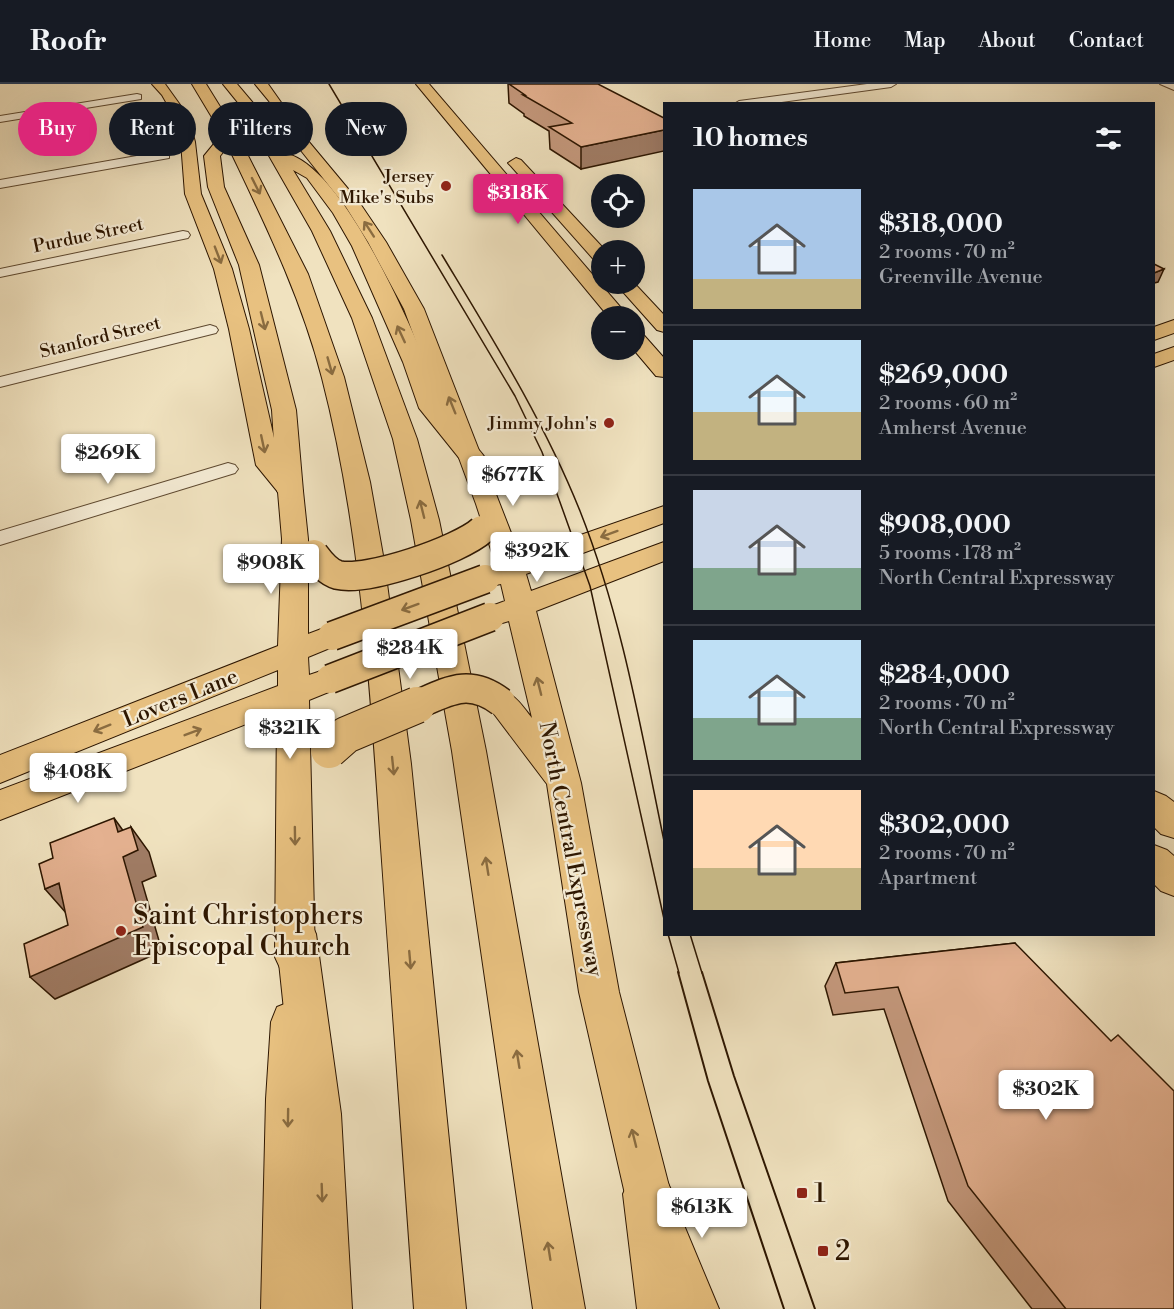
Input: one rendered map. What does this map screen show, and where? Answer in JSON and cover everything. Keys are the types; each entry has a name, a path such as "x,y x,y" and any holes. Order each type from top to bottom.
{"highway":[{"path":"199,84 210,102"},
{"path":"230,84 245,102"},
{"path":"212,156 216,188 249,265 284,410 290,491"},
{"path":"241,156 280,233 307,296 333,376 359,493 370,561 393,764 440,1309"},
{"path":"276,156 321,231 362,318 405,439 425,520 469,751 559,1309"},
{"path":"281,156 313,175 341,212 362,246 414,362 431,408 473,459"},
{"path":"296,934 318,1113 326,1309"},
{"path":"648,1194 663,1309"}],"main road":[{"path":"158,84 167,93 181,116 188,142 193,194 223,269 239,328 267,465 290,491 304,547 293,651 296,934 288,1100 286,1309"},
{"name":"North Central Expressway","path":"261,84 274,99 304,145 353,205 377,242 414,309 489,504 498,574 519,606 564,783 599,992 648,1194 694,1309"},
{"path":"426,89 451,91"},
{"path":"426,89 610,306"},
{"path":"476,148 503,149 591,246"},
{"path":"634,294 663,325"},
{"path":"645,349 663,370"},
{"path":"1155,361 1174,353"},
{"path":"304,547 325,568 338,576 361,577 459,545 473,538 482,530 489,504"},
{"name":"Lovers Lane","path":"0,769 332,636 663,514"},
{"name":"Lovers Lane","path":"0,805 663,551"},
{"path":"294,799 329,750 346,735 454,689 468,687 480,689 501,702 564,783"},
{"path":"1155,807 1174,823"},
{"path":"1155,862 1174,879"}],"street":[{"path":"754,102 891,84"},
{"path":"1165,84 1174,87"},
{"path":"0,119 138,97"},
{"path":"0,184 159,156"},
{"name":"Purdue Street","path":"0,273 183,235"},
{"name":"Stanford Street","path":"0,382 210,330"},
{"path":"0,538 228,470"}],"building":[{"path":"509,84 598,84 663,117 663,130 581,147 549,127 572,123 523,95 525,95"},
{"path":"1155,264 1164,269 1155,273"},
{"path":"114,818 118,832 131,827 138,850 123,857 143,927 30,977 24,944 68,925 59,883 45,889 39,864 53,858 50,843"},
{"path":"1015,943 1111,1041 1118,1035 1174,1091 1174,1309 1066,1309 968,1186 898,987 845,993 836,963"}],"tram line":[{"path":"329,84 515,396 542,452 590,586 663,914"},
{"path":"442,255 534,412 580,511 595,551 619,633 663,836"},
{"path":"669,936 679,973"},
{"path":"691,936 702,973"},
{"path":"678,972 708,1081 784,1309"},
{"path":"702,972 734,1076 815,1309"}],"place":[{"name":"Jersey Mike's Subs","path":"446,186"},
{"name":"Jimmy John's","path":"609,423"},
{"name":"Saint Christophers Episcopal Church","path":"121,931"},
{"name":"1","path":"802,1193"},
{"name":"2","path":"823,1251"}]}
